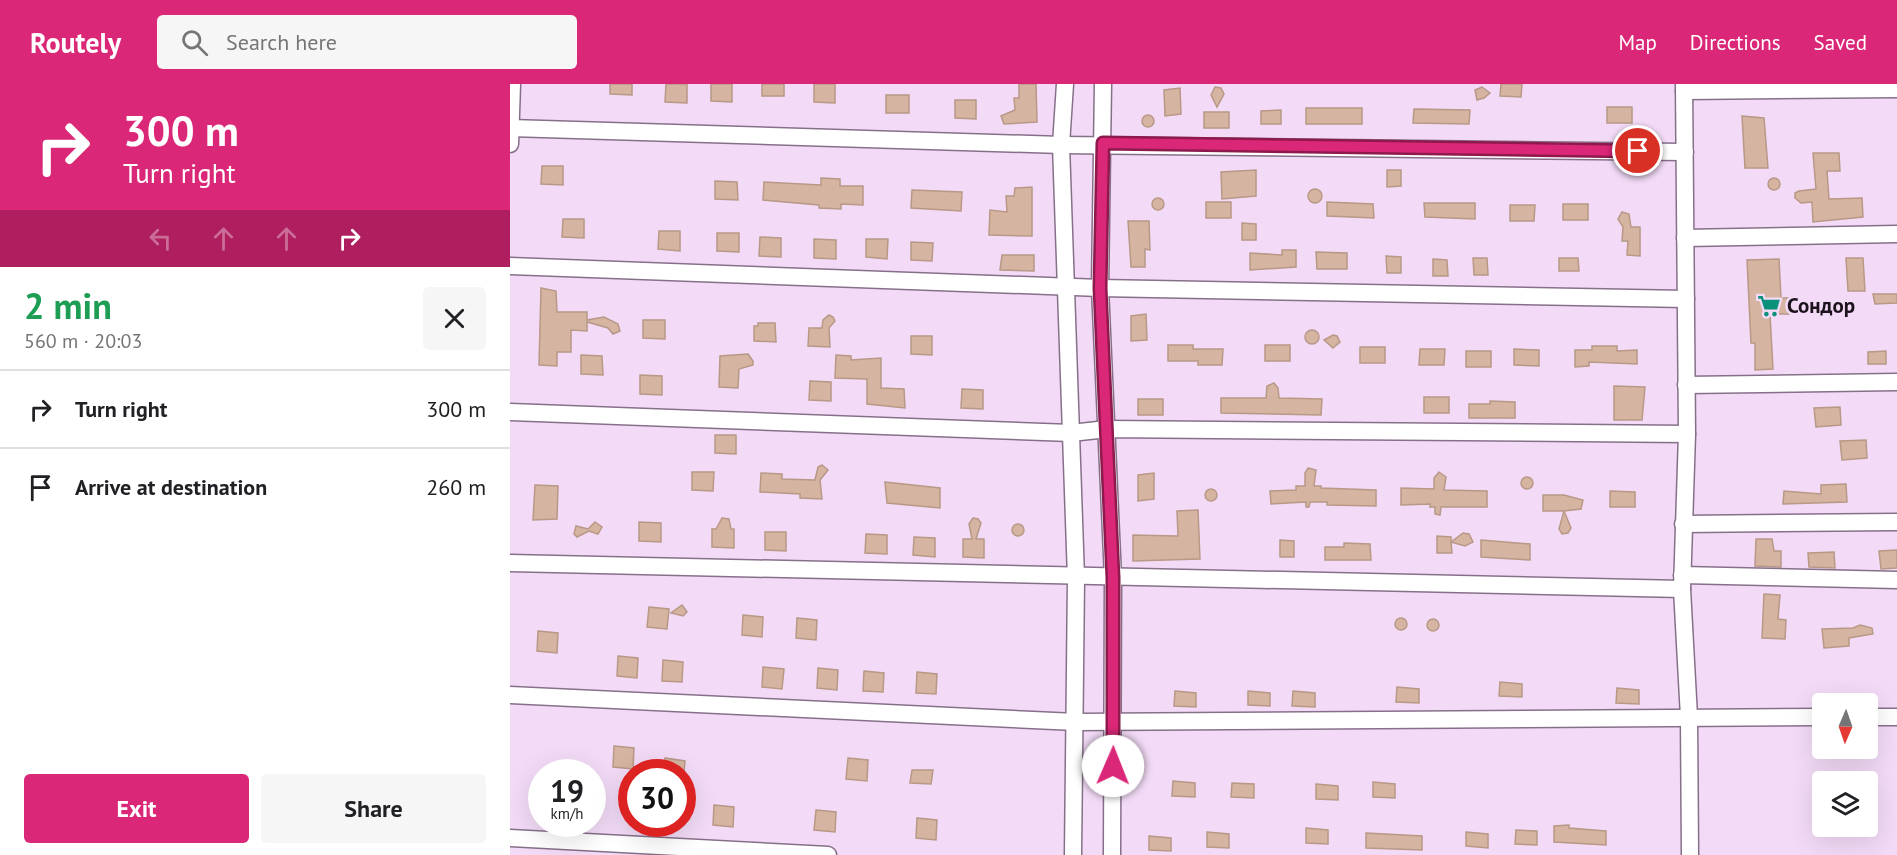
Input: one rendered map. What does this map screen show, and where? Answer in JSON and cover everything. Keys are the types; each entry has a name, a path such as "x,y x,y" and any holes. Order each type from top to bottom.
{"street":[{"path":"510,144 512,84"},
{"path":"1065,84 1061,145 1068,286 1076,578 1073,855"},
{"path":"1103,84 1100,288 1113,578 1112,855"},
{"path":"1690,855 1689,717 1682,582 1687,434 1684,88 1897,90"},
{"path":"510,128 1061,145 1103,143 1684,152"},
{"path":"1685,238 1897,234"},
{"path":"510,266 1100,288 1686,299"},
{"path":"1686,385 1897,382"},
{"path":"510,412 1071,433 1107,429 1687,434"},
{"path":"1683,524 1897,522"},
{"path":"510,563 1076,578 1682,582 1897,580"},
{"path":"510,695 1076,722 1812,717"},
{"path":"1878,717 1897,717"},
{"path":"510,838 828,855"}],"building":[{"path":"610,84 632,84 632,95 610,94"},
{"path":"666,84 687,84 687,103 665,102"},
{"path":"711,84 732,84 732,102 711,101"},
{"path":"762,84 784,84 784,96 762,96"},
{"path":"814,84 835,84 835,103 814,102"},
{"path":"1019,84 1036,84 1037,122 1004,124 1001,116 1015,110 1014,98 1019,98"},
{"path":"1501,84 1522,84 1521,97 1500,96"},
{"path":"1215,87 1221,88 1224,94 1217,107 1211,95"},
{"path":"1482,87 1490,93 1477,100 1475,90"},
{"path":"1180,88 1181,114 1165,116 1164,90"},
{"path":"886,95 909,95 909,113 886,113"},
{"path":"955,100 976,100 976,119 955,118"},
{"path":"1607,107 1632,107 1632,123 1607,123"},
{"path":"1306,108 1362,108 1362,124 1306,124"},
{"path":"1414,109 1470,110 1469,124 1413,123"},
{"path":"1281,110 1281,124 1261,124 1261,111"},
{"path":"1204,112 1229,112 1229,128 1204,128"},
{"path":"1150,115 1153,116 1153,126 1146,127 1143,126 1142,119 1143,116"},
{"path":"1742,116 1764,118 1768,168 1745,168"},
{"path":"1813,153 1839,153 1840,171 1827,171 1829,199 1862,198 1863,217 1813,222 1812,202 1801,203 1795,198 1795,193 1816,189"},
{"path":"542,166 563,166 563,185 541,184"},
{"path":"1256,170 1256,196 1222,199 1221,172"},
{"path":"1387,170 1401,170 1401,186 1387,187"},
{"path":"821,178 840,179 840,186 863,186 863,205 841,204 841,209 819,208 819,205 763,200 764,182 821,185"},
{"path":"1776,178 1779,179 1779,189 1772,190 1769,189 1768,182 1769,179"},
{"path":"715,181 737,182 738,200 715,199"},
{"path":"1032,187 1032,236 989,235 990,210 1007,212 1006,196 1014,196 1015,188"},
{"path":"1315,189 1320,191 1322,196 1320,201 1315,203 1310,201 1308,196 1310,191"},
{"path":"912,190 962,192 961,211 911,208"},
{"path":"1160,198 1163,199 1163,209 1156,210 1153,209 1152,202 1153,199"},
{"path":"1206,202 1231,202 1231,218 1206,218"},
{"path":"1327,202 1373,204 1374,218 1327,216"},
{"path":"1424,203 1475,203 1475,219 1425,217"},
{"path":"1563,204 1588,204 1588,220 1563,220"},
{"path":"1510,205 1535,205 1534,221 1510,221"},
{"path":"1622,212 1629,214 1631,227 1640,227 1640,256 1627,255 1628,241 1622,241 1623,227 1618,219"},
{"path":"563,219 584,219 584,238 562,237"},
{"path":"1128,221 1149,221 1150,250 1145,249 1145,267 1131,267"},
{"path":"1242,223 1256,224 1256,240 1242,240"},
{"path":"659,231 680,231 680,251 658,249"},
{"path":"717,233 739,233 739,252 717,251"},
{"path":"760,237 781,238 781,257 759,256"},
{"path":"814,239 836,240 836,259 814,258"},
{"path":"866,239 888,239 887,259 866,257"},
{"path":"911,242 933,243 932,261 911,260"},
{"path":"1282,250 1296,250 1296,267 1250,270 1250,253 1282,255"},
{"path":"1316,252 1347,253 1347,269 1317,269"},
{"path":"1002,255 1034,255 1034,271 1000,270"},
{"path":"1386,256 1401,257 1401,273 1387,273"},
{"path":"1473,258 1487,258 1488,275 1474,275"},
{"path":"1559,258 1578,258 1579,271 1559,271"},
{"path":"1846,258 1863,258 1865,291 1848,291"},
{"path":"1433,259 1447,260 1448,276 1433,276"},
{"name":"Сондор","path":"1779,259 1781,298 1788,298 1789,314 1770,314 1773,369 1755,370 1755,343 1751,343 1747,260"},
{"path":"541,288 556,291 557,312 587,312 587,320 604,317 618,324 620,331 613,334 608,328 587,322 587,331 571,330 571,352 557,352 557,366 539,365"},
{"path":"1873,294 1897,294 1897,303 1875,304"},
{"path":"1146,314 1147,340 1131,341 1131,316"},
{"path":"829,315 835,321 829,328 830,347 808,346 809,328 822,328 823,320"},
{"path":"643,320 665,320 665,339 643,338"},
{"path":"758,323 775,323 776,342 754,341 754,326 758,326"},
{"path":"1312,330 1317,332 1319,337 1317,342 1312,344 1307,342 1305,337 1307,332"},
{"path":"1333,335 1337,336 1340,342 1333,348 1324,340"},
{"path":"911,336 932,336 932,355 911,354"},
{"path":"1168,345 1193,345 1193,349 1223,349 1222,365 1198,365 1198,361 1168,361"},
{"path":"1265,345 1290,345 1290,361 1265,361"},
{"path":"1592,346 1617,346 1617,351 1637,350 1637,364 1589,362 1589,366 1575,367 1575,350 1592,350"},
{"path":"1360,347 1385,347 1385,363 1360,363"},
{"path":"1420,349 1445,349 1444,365 1419,365"},
{"path":"1514,349 1539,350 1539,366 1514,365"},
{"path":"1466,351 1491,351 1491,367 1466,367"},
{"path":"1886,351 1886,364 1868,364 1868,352"},
{"path":"748,354 753,365 739,369 738,388 719,387 720,356"},
{"path":"581,355 602,356 603,375 581,374"},
{"path":"836,355 851,356 851,360 881,358 881,388 904,389 905,408 867,404 867,379 835,378"},
{"path":"640,375 662,376 662,395 640,394"},
{"path":"810,381 831,382 831,401 809,400"},
{"path":"1274,383 1278,388 1279,398 1322,399 1321,415 1221,413 1221,398 1266,398 1267,386"},
{"path":"1614,386 1645,387 1642,420 1614,420"},
{"path":"962,389 983,390 983,409 961,408"},
{"path":"1424,397 1449,397 1449,413 1424,413"},
{"path":"1138,399 1163,399 1163,415 1138,415"},
{"path":"1490,401 1515,402 1515,418 1469,418 1469,404 1490,404"},
{"path":"1840,407 1841,425 1816,427 1814,408"},
{"path":"715,435 736,435 736,454 715,453"},
{"path":"1866,440 1867,458 1842,460 1840,441"},
{"path":"822,465 828,470 820,480 822,499 800,498 800,494 760,492 761,473 782,474 782,479 815,480 818,467"},
{"path":"1308,468 1316,470 1314,486 1376,490 1376,506 1327,505 1327,502 1310,502 1309,507 1306,507 1306,502 1271,504 1270,491 1296,490 1296,486 1305,486 1305,473"},
{"path":"692,472 714,472 713,491 692,490"},
{"path":"1439,472 1446,477 1444,490 1487,491 1487,507 1441,507 1440,515 1435,514 1435,507 1430,507 1430,504 1401,505 1401,488 1434,489 1434,478"},
{"path":"1154,473 1154,499 1138,501 1138,475"},
{"path":"1529,477 1533,483 1529,489 1525,489 1521,481"},
{"path":"885,482 940,488 940,508 887,503"},
{"path":"1846,484 1847,502 1783,504 1784,491 1821,494 1821,485"},
{"path":"535,485 558,486 557,519 533,520"},
{"path":"1213,489 1217,495 1213,501 1209,501 1205,493"},
{"path":"1610,491 1635,492 1635,507 1610,507"},
{"path":"1543,495 1564,495 1583,500 1581,509 1543,511"},
{"path":"1198,510 1200,559 1133,561 1133,535 1178,536 1177,511"},
{"path":"1564,511 1571,528 1568,533 1562,534 1559,529"},
{"path":"722,518 729,519 731,529 734,529 734,548 712,547 712,529 716,529"},
{"path":"973,518 978,519 981,523 976,539 984,539 984,558 963,557 963,539 972,539 969,524"},
{"path":"595,522 602,527 598,534 589,531 577,537 574,534 576,526 588,529"},
{"path":"639,522 661,523 661,542 639,541"},
{"path":"1020,524 1024,530 1020,536 1016,536 1012,528"},
{"path":"765,532 786,532 786,551 765,550"},
{"path":"1463,533 1469,534 1473,542 1465,546 1451,542"},
{"path":"866,534 887,535 887,554 865,553"},
{"path":"1437,536 1451,537 1452,553 1437,553"},
{"path":"914,537 935,538 935,557 913,555"},
{"path":"1756,539 1772,539 1774,551 1781,551 1781,567 1755,566"},
{"path":"1280,540 1294,541 1294,557 1280,557"},
{"path":"1481,540 1530,544 1530,560 1481,557"},
{"path":"1344,543 1370,544 1371,560 1325,560 1325,547 1344,547"},
{"path":"1897,550 1897,568 1881,569 1879,551"},
{"path":"1834,552 1835,568 1809,567 1808,553"},
{"path":"1764,594 1780,595 1778,619 1786,620 1785,639 1762,638"},
{"path":"682,605 687,612 683,616 671,613"},
{"path":"649,607 669,609 667,629 647,627"},
{"path":"743,615 763,617 762,637 742,635"},
{"path":"797,618 817,620 816,640 796,638"},
{"path":"1403,618 1407,624 1403,630 1399,630 1395,622"},
{"path":"1435,619 1439,625 1435,631 1431,631 1427,623"},
{"path":"1860,625 1872,628 1873,634 1849,638 1849,646 1824,648 1822,629 1853,628"},
{"path":"538,631 558,633 557,653 537,651"},
{"path":"618,656 638,658 637,678 617,676"},
{"path":"663,660 683,662 682,682 662,681"},
{"path":"763,667 784,669 782,689 762,687"},
{"path":"818,668 838,670 837,690 817,688"},
{"path":"864,671 884,673 883,692 863,691"},
{"path":"917,672 937,674 936,694 916,693"},
{"path":"1500,682 1522,684 1522,697 1499,696"},
{"path":"1397,687 1419,689 1419,703 1396,702"},
{"path":"1617,688 1639,690 1639,704 1616,703"},
{"path":"1175,691 1196,693 1196,707 1174,706"},
{"path":"1248,691 1270,693 1270,706 1248,705"},
{"path":"1293,691 1315,693 1315,707 1292,706"},
{"path":"614,746 634,748 633,759 618,759 618,768 613,767"},
{"path":"848,758 868,760 867,781 846,779"},
{"path":"912,770 933,770 931,784 910,783"},
{"path":"1173,781 1195,783 1195,797 1172,796"},
{"path":"1373,782 1395,784 1395,798 1373,797"},
{"path":"1232,783 1254,784 1254,798 1231,797"},
{"path":"1316,784 1338,786 1338,800 1316,799"},
{"path":"714,805 734,807 733,827 713,825"},
{"path":"816,810 836,812 835,832 814,830"},
{"path":"917,818 937,820 936,840 916,838"},
{"path":"1569,825 1569,828 1606,831 1606,845 1554,842 1554,826"},
{"path":"1306,828 1328,830 1328,844 1306,843"},
{"path":"1516,830 1537,831 1537,845 1515,844"},
{"path":"1207,832 1229,834 1229,848 1207,847"},
{"path":"1466,832 1488,834 1488,848 1466,846"},
{"path":"1366,833 1422,836 1422,850 1366,848"},
{"path":"1149,836 1171,838 1171,851 1149,850"}],"place":[{"name":"Сондор","path":"1769,306"}],"route":[{"path":"1113,766 1113,578 1100,288 1103,143 1638,151"}]}
